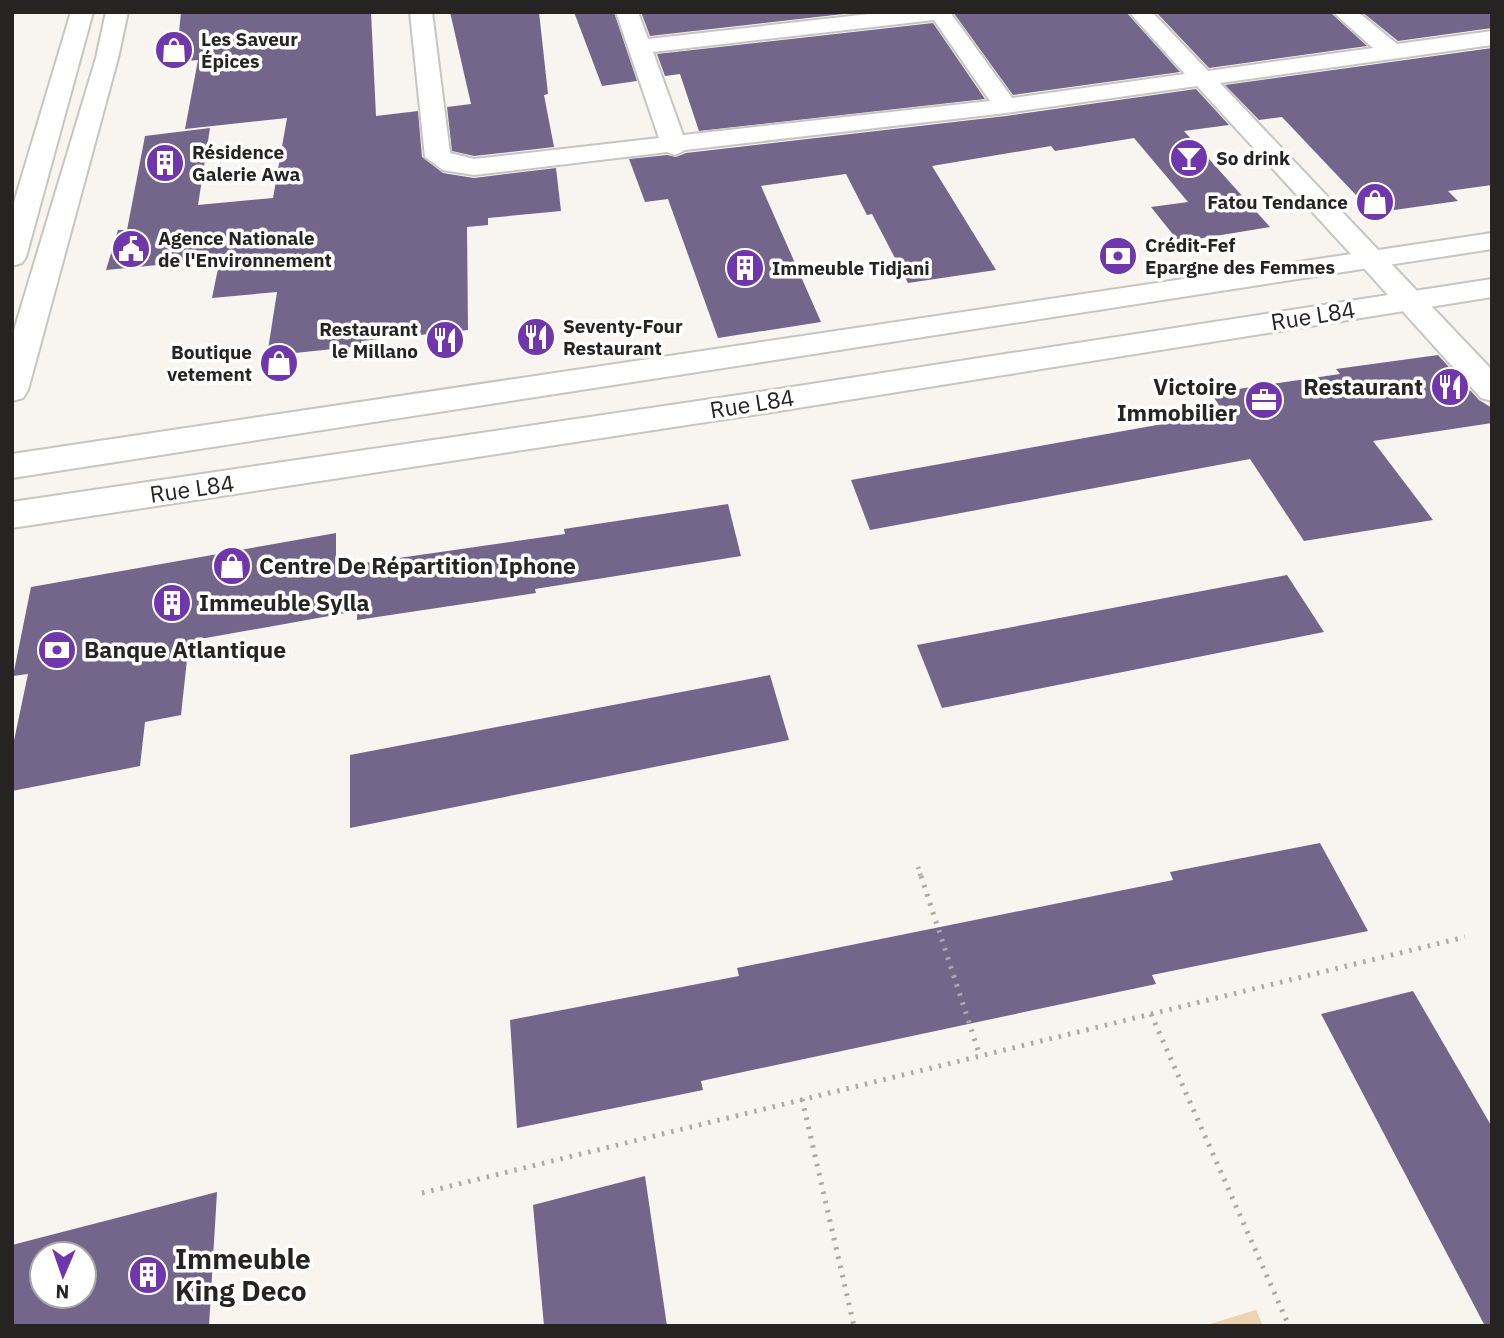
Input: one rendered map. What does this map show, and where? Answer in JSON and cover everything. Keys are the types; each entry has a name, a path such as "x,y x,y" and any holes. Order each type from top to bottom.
{"street":[{"path":"12,257 82,12"},
{"path":"12,390 107,58 117,12"},
{"path":"421,12 438,157 452,165 474,167 1006,106 1492,38"},
{"path":"627,12 675,146"},
{"path":"638,47 939,12 1006,106"},
{"path":"1140,12 1492,390"},
{"path":"1344,12 1391,51"},
{"name":"Rue L84","path":"12,466 1492,241"},
{"name":"Rue L84","path":"12,515 1492,288"}],"path":[{"path":"918,867 980,1056"},
{"path":"422,1193 1465,937"},
{"path":"1151,1014 1289,1326"},
{"path":"802,1099 854,1326"}],"shaded area":[{"path":"1256,1310 1263,1326 1203,1326"}],"building":[{"path":"181,12 371,12 376,116 418,111 422,157 443,173 474,178 556,168 561,211 488,218 488,225 467,227 468,330 361,341 361,346 267,356 277,292 212,298 220,259 106,270 118,230 127,230 145,136 210,128 198,205 273,198 287,118 185,129 198,60 176,62"},
{"path":"450,12 539,12 548,94 544,95 554,147 474,156 452,151 447,107 471,104"},
{"path":"574,12 614,12 637,81 602,86"},
{"path":"641,12 861,12 650,36"},
{"path":"953,12 1126,12 1180,72 1013,95"},
{"path":"1156,12 1330,12 1367,46 1209,68"},
{"path":"1362,12 1492,12 1492,28 1398,41"},
{"path":"933,23 985,99 699,131 680,74 665,76 657,54"},
{"path":"1492,48 1492,185 1448,191 1458,201 1373,213 1282,117 1259,120 1225,85"},
{"path":"1196,89 1229,125 1184,131 1270,227 1179,242 1151,207 1188,202 1134,138 1055,151 1051,146 932,166 996,270 908,283 872,214 867,215 846,174 761,186 821,322 718,338 668,199 645,202 629,159 667,155 676,157 686,153 1006,116"},
{"path":"1438,355 1479,400 1492,408 1492,423 1373,441 1433,520 1304,541 1250,459 870,530 851,480 1224,413 1211,393 1340,374 1336,369"},
{"path":"728,504 741,556 535,589 536,593 357,620 357,611 189,641 181,715 145,722 140,766 12,791 12,750 28,674 13,676 31,587 336,533 336,567 565,534 564,529"},
{"path":"1287,575 1324,632 942,708 917,645"},
{"path":"770,675 789,740 350,828 350,755"},
{"path":"1320,843 1368,931 1152,975 1156,984 701,1081 703,1090 517,1128 510,1020 739,976 737,968 1173,880 1170,872"},
{"path":"1413,991 1492,1127 1492,1326 1485,1326 1321,1014"},
{"path":"645,1176 667,1326 544,1326 533,1205"},
{"name":"Immeuble King Deco","path":"217,1192 209,1326 12,1326 12,1245 28,1241 28,1310 98,1310 98,1240 31,1240"}],"place":[{"name":"Les Saveur Épices","path":"174,50"},
{"name":"So drink","path":"1189,158"},
{"name":"Résidence Galerie Awa","path":"165,163"},
{"name":"Fatou Tendance","path":"1375,202"},
{"name":"Agence Nationale de l'Environnement","path":"131,249"},
{"name":"Crédit-Fef Epargne des Femmes","path":"1118,256"},
{"name":"Immeuble Tidjani","path":"745,268"},
{"name":"Seventy-Four Restaurant","path":"536,337"},
{"name":"Restaurant le Millano","path":"445,340"},
{"name":"Boutique vetement","path":"279,363"},
{"name":"Restaurant","path":"1450,387"},
{"name":"Victoire Immobilier","path":"1264,400"},
{"name":"Centre De Répartition Iphone","path":"232,566"},
{"name":"Immeuble Sylla","path":"172,603"},
{"name":"Banque Atlantique","path":"57,650"},
{"name":"Immeuble King Deco","path":"148,1275"}]}
